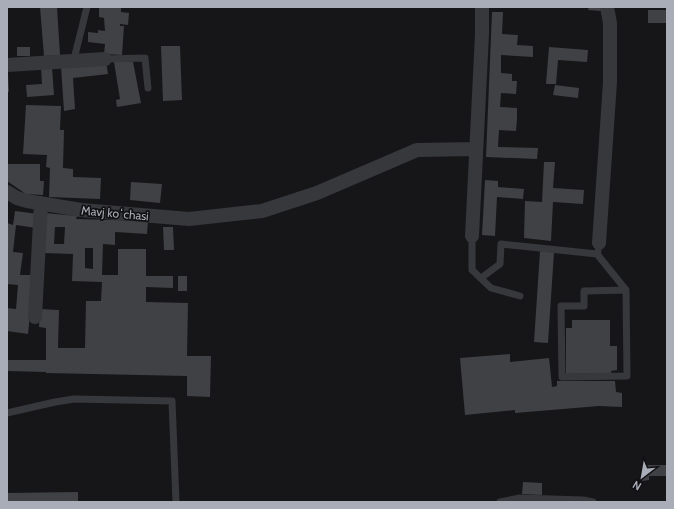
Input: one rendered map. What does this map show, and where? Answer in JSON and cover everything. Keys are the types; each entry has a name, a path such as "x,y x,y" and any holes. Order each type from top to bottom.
{"street":[{"path":"472,236 482,7"},
{"path":"598,249 610,82 610,23 607,7"},
{"path":"7,65 106,59"},
{"name":"Mavj koʻchasi","path":"7,192 17,198 81,210 189,218 262,211 283,205 317,193 417,150 476,149"},
{"path":"34,317 41,203"}],"lane":[{"path":"74,60 87,7"},
{"path":"106,59 145,58 148,88"},
{"path":"472,236 472,270 491,288 520,296"},
{"path":"481,278 500,264 501,244 598,249 626,290 627,376 562,377 561,306 584,306 584,291 626,290"},
{"path":"7,413 74,399 172,401 176,502"},
{"path":"500,502 520,498 583,500 593,502"}],"building":[{"path":"40,7 57,7 60,55 44,56"},
{"path":"99,7 121,7 121,12 129,13 128,25 120,24 120,26 124,26 122,55 104,54 105,44 88,42 88,32 98,33 98,30 105,31 104,18 99,17"},
{"path":"589,7 601,7 601,11 588,10"},
{"path":"648,10 667,10 667,23 648,23"},
{"path":"492,12 503,12 502,34 518,35 517,45 533,46 533,57 501,55 501,73 512,74 512,81 517,81 516,94 501,93 500,107 517,108 517,119 516,131 499,130 498,147 538,148 537,159 486,157"},
{"path":"161,46 180,46 182,100 163,101"},
{"path":"17,47 30,47 30,56 17,56"},
{"path":"549,47 588,50 587,62 558,60 556,84 546,84"},
{"path":"106,61 108,74 73,78 75,109 64,111 61,67"},
{"path":"114,62 133,62 141,103 117,107 116,100 120,99"},
{"path":"52,67 54,95 27,97 26,85 42,84 41,68"},
{"path":"8,74 9,92 7,92"},
{"path":"555,85 579,88 578,98 553,95"},
{"path":"26,105 61,106 60,130 64,130 63,168 73,169 73,177 101,178 100,199 49,197 50,168 46,167 47,155 23,154"},
{"path":"544,162 555,162 553,188 584,190 583,204 553,202 551,241 524,238 525,201 542,202"},
{"path":"7,164 40,164 40,181 44,181 43,195 26,194 7,181"},
{"path":"485,180 498,181 498,187 524,189 523,199 497,197 495,236 482,235"},
{"path":"131,182 162,184 160,203 130,200"},
{"path":"15,211 38,214 36,228 16,225 13,252 23,253 20,275 34,275 28,334 7,331 7,308 16,309 18,285 7,284 7,223 13,225"},
{"path":"45,213 77,216 76,219 148,221 147,234 115,232 115,245 103,244 102,275 118,275 118,249 146,249 146,276 173,276 173,288 146,287 146,302 188,303 187,356 211,356 210,397 187,396 187,376 7,371 7,360 46,360 46,328 39,327 40,309 59,310 58,348 85,348 86,301 101,301 102,282 72,281 73,254 43,253","holes":["55,227 65,227 64,244 54,244","85,248 93,248 93,269 85,268"]},
{"path":"163,227 173,227 174,250 164,250"},
{"path":"540,251 554,252 548,343 534,342"},
{"path":"178,276 187,276 187,291 178,291"},
{"path":"572,320 610,320 610,346 617,346 617,370 611,371 611,373 566,374 566,328 572,328"},
{"path":"510,354 510,362 549,358 552,387 557,386 557,381 615,381 616,392 622,393 622,407 599,406 515,413 515,410 465,415 460,358"},
{"path":"642,465 667,465 667,476 649,476 649,480 642,481"},
{"path":"523,482 542,483 542,495 522,494"},
{"path":"78,492 78,502 7,502 7,493"}]}
